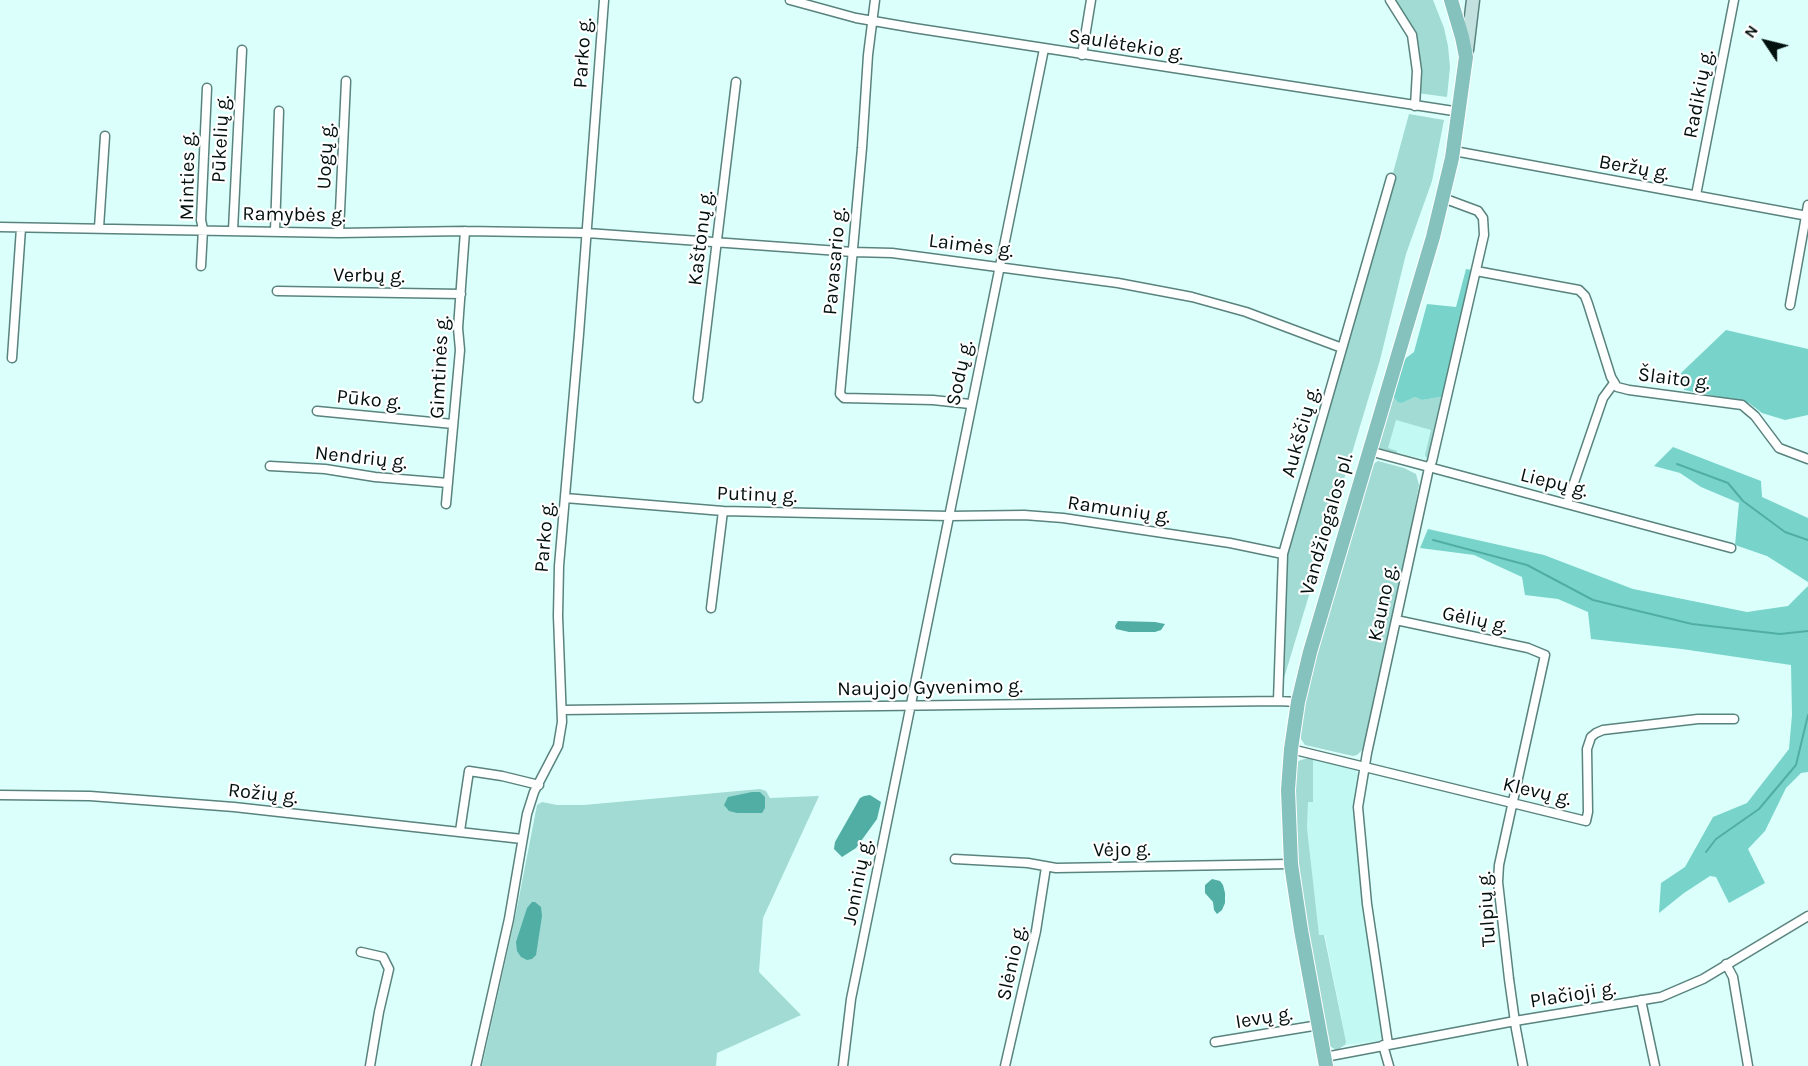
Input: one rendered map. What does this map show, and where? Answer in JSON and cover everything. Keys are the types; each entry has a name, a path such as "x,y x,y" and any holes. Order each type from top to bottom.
{"main road":[{"name":"Vandžiogalos pl.","path":"1325,1061 1301,930 1292,864 1288,790 1291,749 1298,702 1321,613 1443,198 1454,151 1466,57 1451,0"},
{"path":"1466,57 1473,0"}],"street":[{"name":"Parko g.","path":"476,1066 508,919 530,802 558,746 562,722 558,597 604,0"},
{"name":"Saulėtekio g.","path":"790,0 871,21 1460,112"},
{"name":"Pavasario g.","path":"875,0 871,21 841,395 844,398 933,399 970,404"},
{"path":"1082,55 1091,0"},
{"path":"1390,0 1412,35 1417,71 1415,106"},
{"name":"Radikių g.","path":"1696,195 1734,0"},
{"name":"Sodų g.","path":"909,705 1044,49"},
{"name":"Pūkelių g.","path":"233,230 242,50"},
{"name":"Uogų g.","path":"339,233 346,81"},
{"name":"Kaštonų g.","path":"698,398 736,82"},
{"name":"Minties g.","path":"201,266 207,88"},
{"path":"274,231 279,111"},
{"path":"99,228 105,136"},
{"name":"Beržų g.","path":"1454,151 1807,216"},
{"name":"Aukščių g.","path":"1278,701 1283,554 1391,178"},
{"name":"Kauno g.","path":"1389,1066 1367,904 1358,807 1429,468 1484,235 1483,218 1473,208 1443,198"},
{"path":"1790,305 1808,205"},
{"name":"Ramybės g.","path":"0,227 339,233 465,231 587,233"},
{"path":"12,358 21,228"},
{"name":"Gimtinės g.","path":"446,504 460,350 458,328 465,231"},
{"name":"Laimės g.","path":"587,233 892,253 1118,283 1192,297 1246,312 1342,348"},
{"name":"Šlaito g.","path":"1476,271 1574,287 1582,292 1588,303 1617,387 1742,405 1755,416 1779,448 1808,459"},
{"name":"Verbų g.","path":"278,291 461,294"},
{"path":"1567,503 1603,398 1614,383"},
{"name":"Pūko g.","path":"317,411 453,424"},
{"name":"Liepų g.","path":"1369,451 1731,548"},
{"name":"Nendrių g.","path":"270,466 448,483"},
{"name":"Putinų g.","path":"565,498 723,511 949,516"},
{"path":"711,608 723,511"},
{"name":"Ramunių g.","path":"949,516 992,514 1065,518 1230,543 1283,554"},
{"name":"Gėlių g.","path":"1396,620 1528,648 1545,655"},
{"name":"Tulpių g.","path":"1523,1066 1515,1021 1498,882 1498,865 1545,655"},
{"name":"Naujojo Gyvenimo g.","path":"562,710 1298,702"},
{"name":"Joninių g.","path":"843,1066 851,999 909,705"},
{"name":"Klevų g.","path":"1291,749 1586,821 1588,742 1596,733 1603,730 1698,719 1734,719"},
{"path":"459,831 470,771 539,785"},
{"name":"Rožių g.","path":"0,795 90,796 234,807 522,839"},
{"name":"Vėjo g.","path":"955,859 1028,863 1046,867 1292,864"},
{"name":"Slėnio g.","path":"1005,1066 1035,938 1046,867"},
{"name":"Plačioji g.","path":"1325,1061 1386,1045 1662,997 1726,964 1808,916"},
{"path":"361,952 383,957 389,969 370,1066"},
{"path":"1726,964 1733,977 1748,1066"},
{"path":"1641,1000 1655,1066"},
{"name":"Ievų g.","path":"1215,1042 1318,1025"}],"shaded area":[{"path":"1393,0 1433,0 1448,46 1450,67 1447,97 1417,93 1415,52"},
{"path":"1409,114 1444,120 1432,181 1406,254 1380,360 1284,678 1279,655 1283,554"},
{"path":"1466,269 1472,270 1455,342 1446,399 1440,397 1422,400 1415,397 1402,403 1398,402 1392,395 1401,367 1406,358 1414,352 1427,304 1456,307"},
{"path":"1726,330 1808,349 1808,415 1785,420 1762,413 1749,403 1684,390 1681,373"},
{"path":"1392,395 1402,403 1415,397 1422,400 1440,397 1446,399 1428,460 1425,455 1431,430 1396,420 1388,448 1397,453 1378,448"},
{"path":"1415,397 1422,400 1440,397 1432,461 1378,448 1402,403"},
{"path":"1673,447 1761,481 1762,497 1808,518 1808,582 1767,556 1735,545 1739,503 1701,487 1680,473 1654,466"},
{"path":"1378,461 1416,474 1419,485 1398,598 1367,733 1362,750 1353,756 1305,745 1301,739 1300,730 1309,678 1370,466"},
{"path":"1428,529 1544,555 1633,589 1747,612 1788,606 1808,586 1808,772 1801,773 1786,788 1765,831 1748,849 1765,883 1729,903 1716,877 1710,876 1659,913 1661,883 1685,867 1713,817 1747,803 1789,749 1792,715 1791,665 1682,649 1591,639 1588,612 1558,599 1525,595 1522,577 1474,555 1420,548"},
{"path":"1118,621 1165,624 1161,630 1155,632 1129,632 1116,629"},
{"path":"1313,759 1355,769 1359,775 1355,818 1382,1036 1379,1041 1345,1045 1325,935 1319,936 1307,828 1308,802 1313,801"},
{"path":"1313,759 1313,802 1308,802 1307,828 1319,935 1324,935 1346,1042 1337,1050 1329,1046 1327,1041 1296,845 1294,810 1296,768 1298,761"},
{"path":"760,789 766,791 770,798 819,796 763,918 759,972 801,1015 717,1053 716,1066 482,1066 537,805 542,802 557,805 584,805"},
{"path":"760,792 765,797 765,808 762,813 737,813 729,811 724,805 728,797"},
{"path":"870,795 881,802 877,819 856,848 842,857 834,849 835,842 860,798"},
{"path":"1212,879 1220,881 1225,893 1225,903 1217,914 1213,902 1205,893 1205,885"},
{"path":"532,902 541,907 542,916 536,955 527,960 517,951 516,942 527,908"}],"waterway":[{"path":"1677,464 1728,483 1743,501 1785,532 1808,540"},
{"path":"1433,540 1527,565 1593,600 1692,624 1780,634 1808,631"},
{"path":"1706,852 1716,839 1759,809 1796,765 1808,715"}]}
